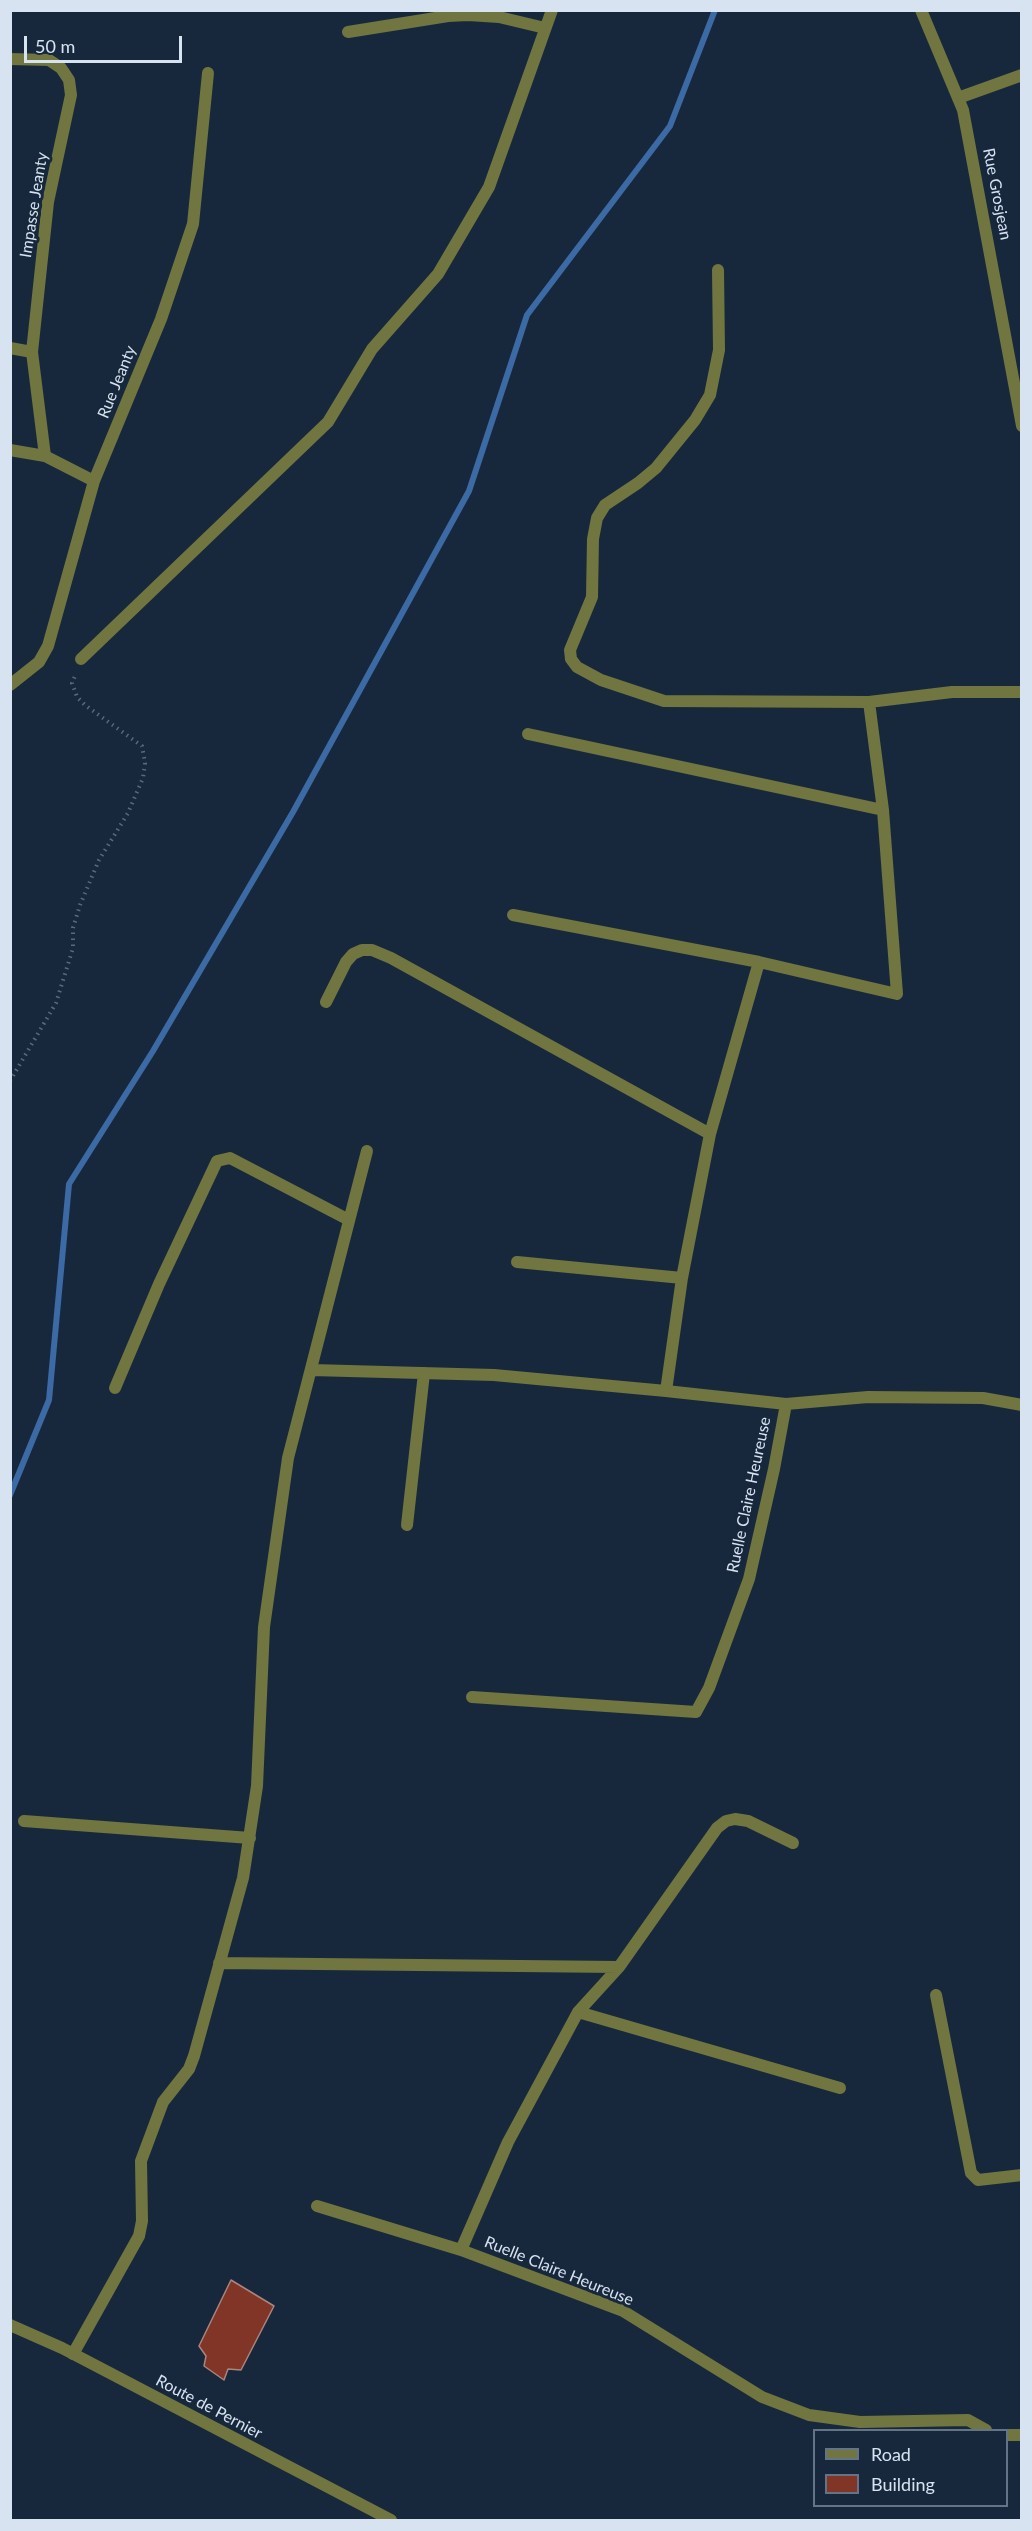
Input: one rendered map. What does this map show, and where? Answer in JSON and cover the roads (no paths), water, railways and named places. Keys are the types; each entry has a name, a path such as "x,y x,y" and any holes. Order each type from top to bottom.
{"street":[{"path":"81,659 328,422 372,349 438,274 489,187 552,10"},
{"name":"Rue Grosjean","path":"921,10 963,110 1022,426"},
{"path":"348,32 448,13 499,17 545,28"},
{"name":"Impasse Jeanty","path":"10,59 50,60 61,68 69,80 71,95 48,202 32,352 45,456"},
{"name":"Rue Jeanty","path":"10,685 39,662 48,646 94,481 161,319 193,224 208,73"},
{"path":"958,98 1022,75"},
{"path":"718,270 719,350 710,395 695,420 656,468 605,505 597,518 593,539 592,597 570,650 570,659 577,667 601,680 664,701 869,702 952,692 1022,692"},
{"path":"10,348 32,352"},
{"path":"10,450 45,456 94,481"},
{"path":"513,915 759,962 897,994 883,810 869,702"},
{"path":"528,735 883,810"},
{"path":"326,1002 346,962 353,954 362,950 372,950 391,958 710,1134"},
{"path":"666,1391 682,1278 710,1134 759,962"},
{"path":"74,2354 139,2236 142,2221 141,2161 164,2102 189,2069 243,1878 259,1757 264,1627 288,1458 367,1151"},
{"path":"115,1388 159,1284 217,1161 230,1158 349,1220"},
{"path":"517,1262 682,1278"},
{"path":"312,1370 494,1375 786,1404"},
{"path":"407,1525 424,1373"},
{"name":"Ruelle Claire Heureuse","path":"472,1697 696,1712 709,1688 749,1580 786,1404 867,1397 983,1398 1022,1405"},
{"name":"Ruelle Claire Heureuse","path":"793,1843 748,1821 735,1819 726,1821 717,1828 619,1967 578,2012 508,2142 461,2250 623,2311 762,2397 808,2415 860,2422 968,2420 984,2429"},
{"path":"24,1821 250,1838"},
{"path":"219,1963 619,1967"},
{"path":"936,1995 971,2173 978,2180 1022,2175"},
{"path":"578,2012 840,2088"},
{"path":"317,2206 461,2250"},
{"name":"Route de Pernier","path":"10,2325 74,2354 391,2520"}],"waterway":[{"path":"10,1495 49,1400 69,1184 153,1051 293,812 469,491 527,315 670,126 715,10"}]}
